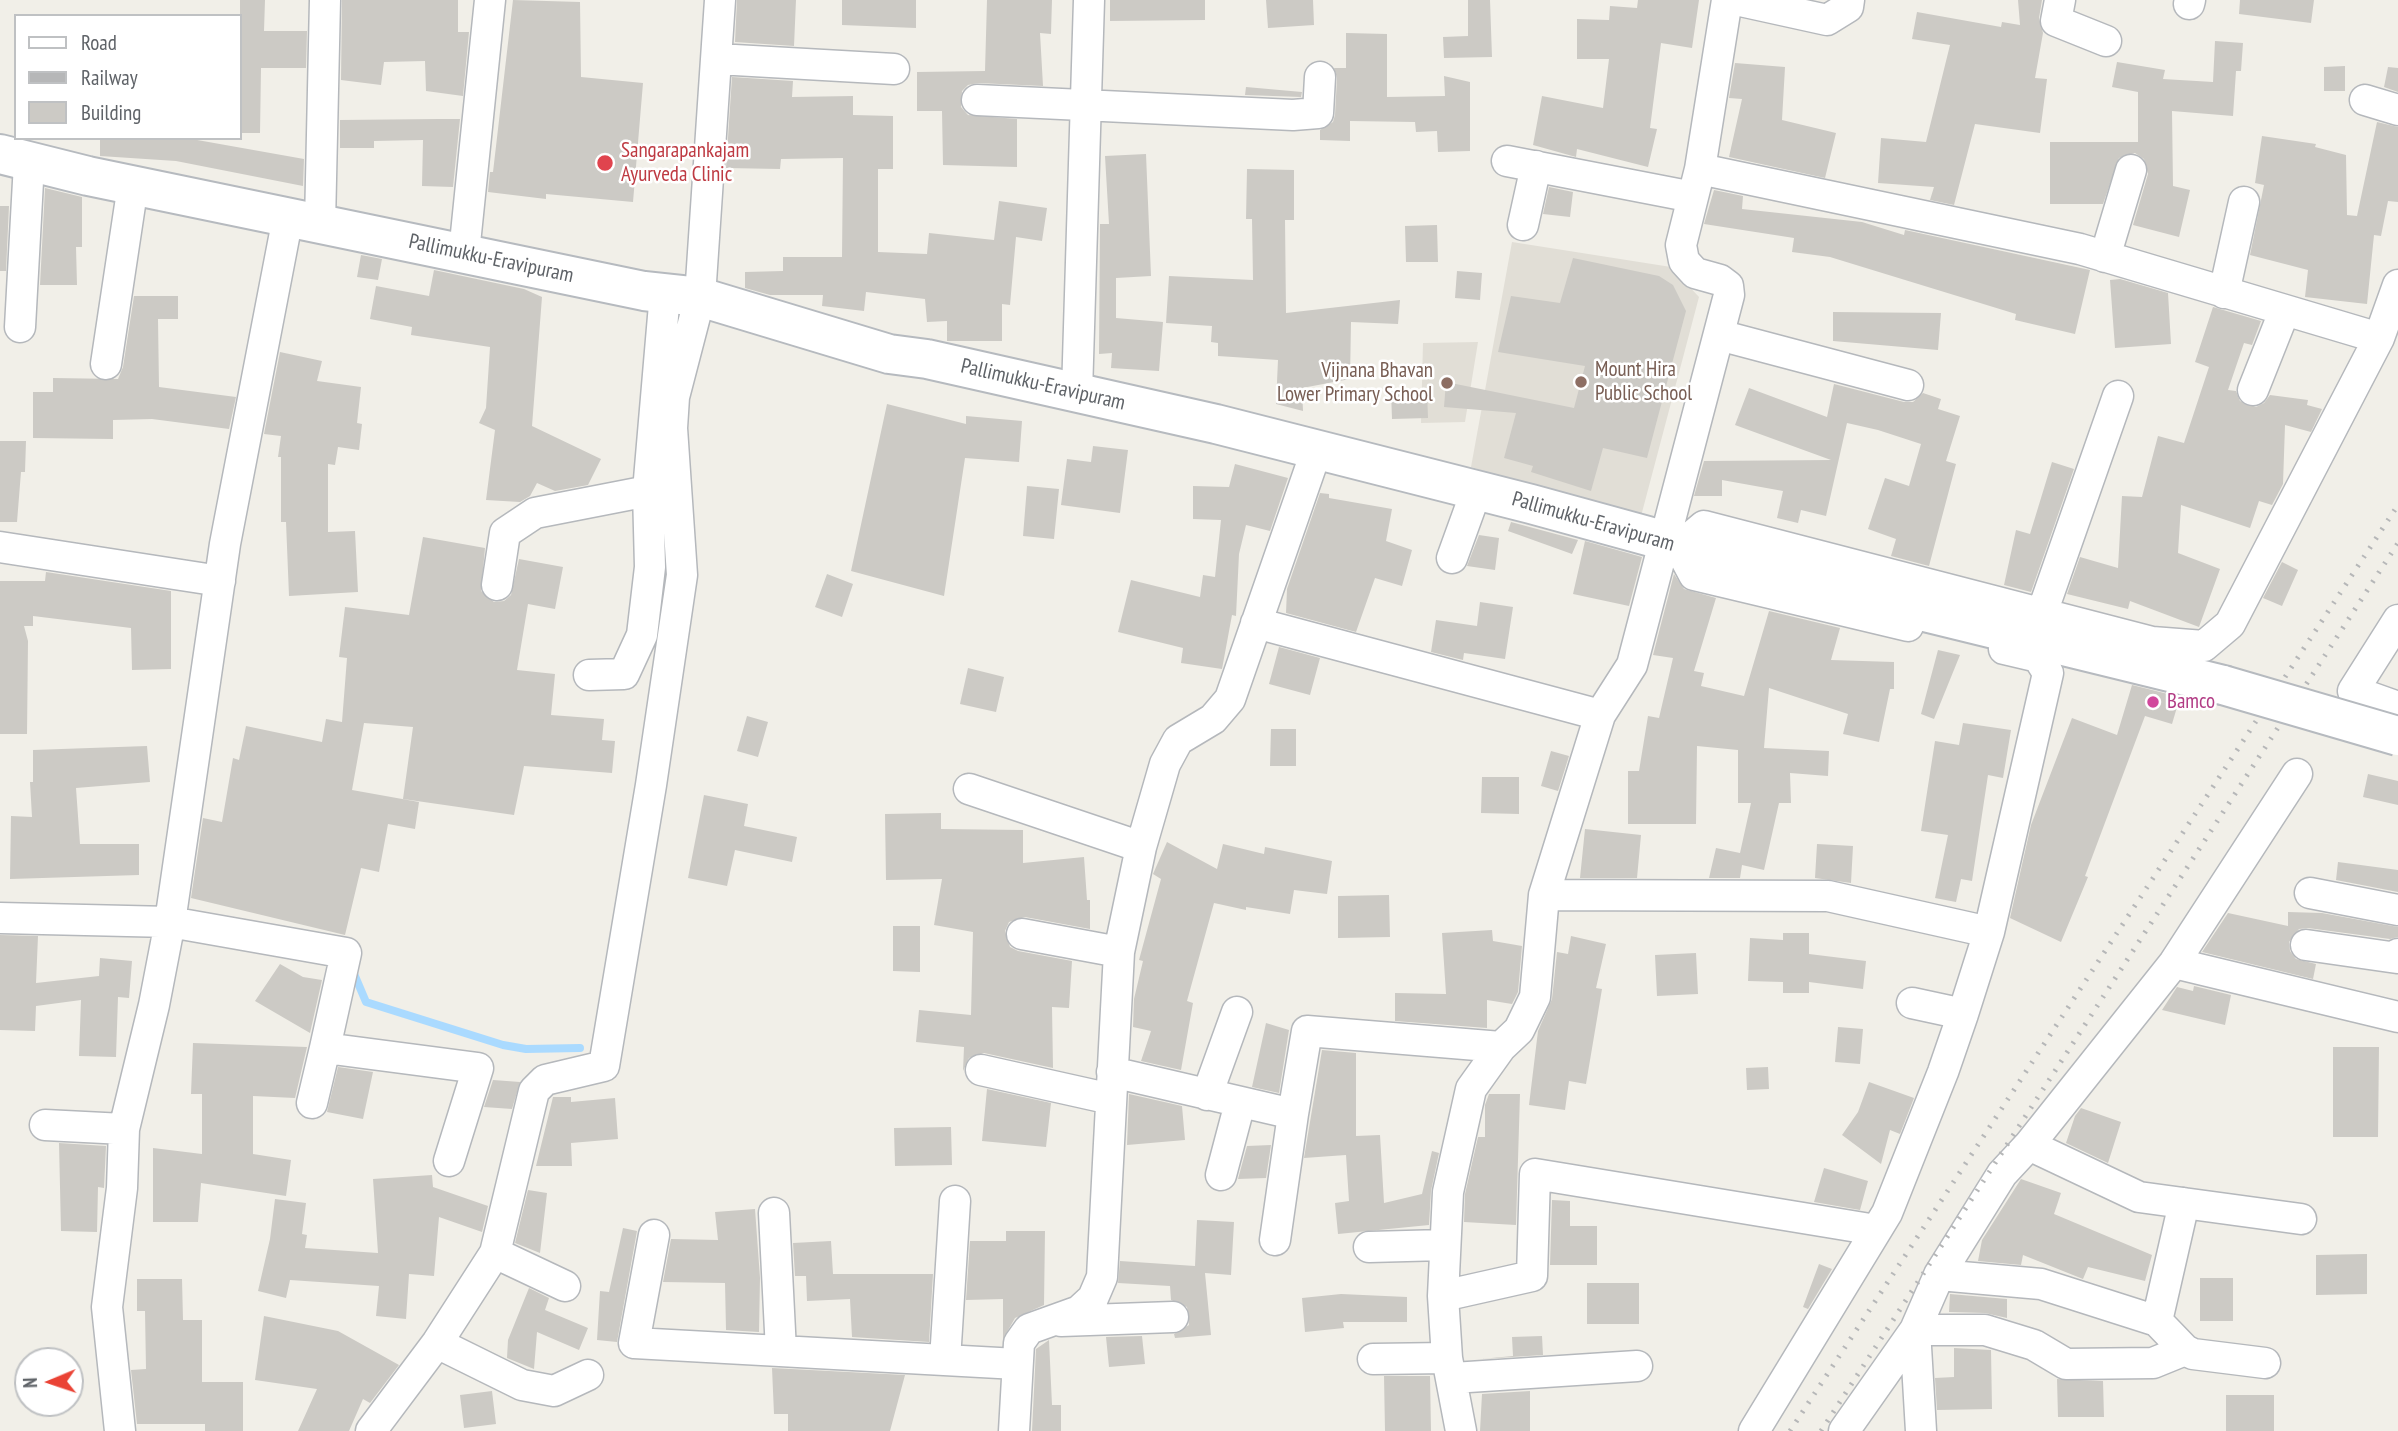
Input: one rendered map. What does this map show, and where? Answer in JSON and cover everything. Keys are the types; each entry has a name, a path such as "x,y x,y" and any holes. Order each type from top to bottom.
{"main road":[{"name":"Pallimukku-Eravipuram","path":"14,159 304,221 682,295 889,354 928,359 1077,393 1477,489 1680,547 1925,612 2223,685 2398,736"}],"street":[{"path":"120,1431 107,1307 122,1188 124,1129 154,1005 170,922 220,581 304,221 325,0"},
{"path":"464,253 490,0"},
{"path":"589,675 624,674 642,635 650,566 648,491 682,295 717,59 720,0"},
{"path":"1077,393 1088,0"},
{"path":"1461,1431 1450,1368 1443,1296 1448,1192 1471,1089 1501,1046 1519,1030 1535,997 1544,895 1600,715 1632,665 1680,547 1719,335 1729,295 1728,286 1720,280 1695,273 1684,261 1681,246 1700,169 1727,0"},
{"path":"1735,0 1827,20 1848,7 1849,0"},
{"path":"2060,0 2056,21 2106,41"},
{"path":"717,59 894,69"},
{"path":"977,100 1293,115 1318,113 1320,77"},
{"path":"2365,100 2398,110"},
{"path":"14,159 20,327"},
{"path":"1523,225 1521,163 1693,197"},
{"path":"1700,169 2105,257 2379,338"},
{"path":"2105,257 2131,170"},
{"path":"106,364 133,185"},
{"path":"2224,293 2244,202"},
{"path":"1680,547 1704,526 2152,642 2204,646 2230,624 2379,338 2398,285"},
{"path":"371,1431 438,1343 495,1253 534,1091 545,1080 604,1066 651,785 682,575 673,428 682,295"},
{"path":"2253,390 2284,312"},
{"path":"1719,335 1908,385"},
{"path":"2042,613 2118,396"},
{"path":"1014,1431 1019,1343 1029,1329 1079,1311 1093,1298 1102,1277 1119,952 1141,847 1165,764 1178,740 1213,719 1230,699 1317,449"},
{"path":"1452,558 1477,489"},
{"path":"497,585 505,533 535,513 648,491"},
{"path":"0,547 220,581"},
{"path":"1680,547 1694,575 2038,657 2049,673 1989,932 1964,1014 1887,1213 1754,1431"},
{"path":"2398,620 2353,691 2398,707"},
{"path":"1256,623 1600,715"},
{"path":"1844,1431 1914,1330 1939,1275 2002,1174 2029,1145 2174,964 2297,774"},
{"path":"968,789 1141,847"},
{"path":"2310,893 2398,910"},
{"path":"1544,895 1828,897 1989,932"},
{"path":"0,918 170,922 346,953 312,1103"},
{"path":"1022,934 1119,952"},
{"path":"2306,945 2397,958 2398,954"},
{"path":"2174,964 2398,1017"},
{"path":"1912,1003 1964,1014"},
{"path":"1207,1095 1237,1012"},
{"path":"1275,1240 1307,1031 1501,1046"},
{"path":"325,1048 478,1068 449,1161"},
{"path":"981,1070 1207,1095 1293,1114"},
{"path":"1221,1175 1240,1102"},
{"path":"45,1125 124,1129"},
{"path":"2029,1145 2138,1197 2301,1219"},
{"path":"1443,1296 1532,1276 1535,1174 1876,1230"},
{"path":"945,1360 956,1201"},
{"path":"2157,1321 2185,1203"},
{"path":"774,1213 780,1351"},
{"path":"654,1235 635,1343 1017,1364"},
{"path":"1369,1247 1444,1245"},
{"path":"495,1253 565,1286"},
{"path":"1939,1275 2041,1284 2157,1321 2174,1334 2186,1350"},
{"path":"1057,1321 1174,1317"},
{"path":"1914,1330 1985,1330 2034,1345 2066,1364 2153,1363 2186,1350 2266,1363"},
{"path":"1914,1330 1921,1431"},
{"path":"438,1343 522,1385 554,1391 588,1375"},
{"path":"1373,1359 1450,1368 1637,1366"}],"shaded area":[{"name":"Mount Hira Public School","path":"1512,242 1671,267 1699,297 1640,520 1471,467"},
{"name":"Vijnana Bhavan Lower Primary School","path":"1478,342 1465,422 1421,423 1423,343"}],"building":[{"path":"240,0 265,0 264,31 307,31 306,68 261,68 260,133 242,133"},
{"path":"342,0 458,0 458,32 469,32 463,96 426,91 425,61 384,62 381,85 341,80"},
{"path":"513,0 580,2 581,77 643,83 633,202 546,194 546,199 488,192 490,172 493,172"},
{"path":"737,0 796,0 794,46 735,42"},
{"path":"842,0 916,0 916,28 842,25"},
{"path":"987,0 1052,0 1051,34 1040,33 1043,86 978,83 968,85 962,91 961,107 968,115 1017,119 1017,167 943,165 942,111 917,111 917,72 985,71"},
{"path":"1110,0 1205,0 1205,20 1110,21"},
{"path":"1266,0 1313,0 1314,25 1268,28"},
{"path":"1468,0 1490,0 1492,57 1444,58 1443,37 1468,36"},
{"path":"1638,0 1699,0 1692,48 1661,43 1650,128 1657,129 1648,167 1577,149 1576,157 1533,145 1542,96 1603,108 1609,59 1577,59 1577,19 1609,20 1610,6 1637,8"},
{"path":"2018,0 2042,0 2039,18 2043,33 2035,78 2047,79 2040,133 1975,124 1954,205 1930,200 1934,187 1878,183 1881,138 1926,142 1950,45 1912,39 1917,12 2001,27 2002,22 2020,25"},
{"path":"2240,0 2314,0 2311,23 2239,14"},
{"path":"1346,33 1387,34 1387,97 1445,96 1444,76 1470,82 1470,151 1438,152 1437,131 1416,132 1415,122 1350,121 1350,141 1320,140 1320,130 1333,122 1335,115 1337,78 1334,68 1346,68"},
{"path":"2215,41 2243,43 2241,71 2236,71 2233,116 2172,111 2173,186 2190,190 2179,237 2133,225 2148,174 2144,159 2135,153 2119,158 2103,204 2050,204 2050,142 2138,142 2138,92 2112,87 2117,62 2165,70 2163,79 2213,82"},
{"path":"1735,63 1785,67 1782,120 1836,133 1825,178 1729,157 1742,99 1729,98"},
{"path":"2345,66 2345,91 2324,91 2324,67"},
{"path":"2388,67 2398,68 2398,92 2384,87"},
{"path":"732,77 793,81 792,97 853,96 853,115 893,116 893,169 878,169 878,252 927,254 929,233 994,240 999,201 1047,208 1042,241 1016,237 1010,305 1002,304 1002,341 947,341 947,321 927,322 925,299 866,292 864,311 822,306 823,295 770,295 745,288 745,272 783,271 783,257 842,257 843,158 781,159 780,169 726,168"},
{"path":"1246,87 1302,92 1301,97 1245,95"},
{"path":"460,119 453,187 422,186 423,140 374,141 374,148 340,148 340,120"},
{"path":"2377,122 2398,127 2398,202 2388,201 2381,236 2374,235 2367,304 2305,297 2308,270 2250,255 2264,185 2255,183 2262,136 2316,144 2315,147 2346,155 2347,215 2357,216"},
{"path":"100,140 197,140 304,159 303,186 176,161 100,156"},
{"path":"1146,154 1151,276 1116,278 1116,318 1163,322 1159,371 1111,368 1112,353 1099,354 1100,224 1109,224 1105,156"},
{"path":"1247,169 1294,170 1294,220 1285,220 1286,313 1400,300 1398,324 1351,322 1350,379 1302,388 1303,411 1276,404 1278,360 1218,356 1218,343 1211,342 1212,326 1166,323 1169,276 1253,280 1252,219 1246,219"},
{"path":"1549,187 1573,192 1570,217 1543,214"},
{"path":"45,188 82,197 82,247 76,247 77,285 40,285"},
{"path":"1714,190 1743,196 1742,209 1862,222 1904,235 1905,230 2090,270 2075,334 2015,320 2016,314 1830,257 1792,252 1794,238 1704,224"},
{"path":"0,206 9,206 6,271 0,271"},
{"path":"1437,225 1438,262 1406,262 1405,226"},
{"path":"361,255 382,259 378,280 357,277"},
{"name":"Mount Hira Public School","path":"1573,258 1659,276 1673,285 1686,311 1647,458 1603,448 1591,491 1531,472 1533,466 1504,458 1516,413 1444,407 1446,382 1574,408 1585,366 1498,352 1511,296 1560,303"},
{"path":"434,270 524,289 542,297 532,426 601,459 588,485 555,491 537,483 530,496 520,502 486,500 495,430 479,423 486,408 490,347 411,335 412,327 370,319 376,286 429,296"},
{"path":"1457,271 1482,273 1480,300 1455,298"},
{"path":"2120,279 2168,293 2171,344 2115,348 2110,280"},
{"path":"134,296 178,296 178,319 158,319 159,387 236,397 229,429 152,419 113,420 113,439 33,438 33,392 53,392 53,378 118,379 123,367"},
{"path":"2213,307 2261,321 2252,345 2244,343 2228,390 2236,391 2240,401 2256,407 2264,403 2270,395 2308,400 2307,405 2322,409 2311,432 2285,425 2283,484 2272,505 2259,501 2250,528 2181,505 2178,553 2220,569 2199,627 2130,601 2128,609 2067,594 2080,557 2118,568 2122,496 2142,497 2158,436 2184,443 2209,367 2195,362"},
{"path":"1833,312 1941,313 1938,350 1833,341"},
{"path":"280,352 322,361 317,381 361,387 357,423 362,424 359,450 338,447 335,465 328,464 328,532 355,531 358,592 289,596 286,522 281,522 281,457 278,457 281,436 264,434"},
{"path":"1834,384 1904,402 1913,402 1923,393 1941,399 1938,409 1960,416 1946,461 1956,464 1929,566 1891,556 1896,539 1868,529 1885,478 1909,486 1921,444 1878,430 1847,423 1826,516 1801,510 1798,523 1777,518 1783,491 1722,480 1722,496 1694,496 1704,461 1831,460 1735,425 1749,388 1827,417"},
{"path":"1427,390 1428,418 1392,419 1391,391"},
{"path":"887,404 966,424 966,416 1022,421 1019,462 965,458 944,596 851,571"},
{"path":"0,441 26,441 25,472 21,472 17,522 0,522"},
{"path":"1093,446 1128,450 1120,513 1061,505 1067,459 1091,462"},
{"path":"2052,462 2074,469 2031,592 2004,585 2016,530 2030,534"},
{"path":"1235,464 1288,478 1270,531 1246,525 1239,554 1236,616 1232,615 1222,669 1181,663 1183,648 1118,632 1131,580 1200,597 1203,575 1215,577 1221,520 1193,519 1193,486 1229,487"},
{"path":"1027,486 1059,489 1054,539 1023,536"},
{"path":"1320,493 1329,494 1329,498 1392,509 1386,541 1412,550 1402,586 1375,578 1356,632 1286,613 1287,589"},
{"path":"1511,522 1578,540 1572,554 1508,531"},
{"path":"1479,535 1499,538 1495,570 1467,566"},
{"path":"423,537 485,548 481,591 494,602 504,601 511,595 519,559 563,567 555,609 528,604 517,670 555,674 551,715 604,719 602,740 615,741 612,773 524,766 514,815 403,799 413,727 364,723 352,790 419,802 415,829 388,824 379,872 361,868 345,935 191,898 203,818 222,822 233,758 239,760 246,726 322,742 326,719 342,722 347,658 339,657 345,607 409,615"},
{"path":"1585,541 1642,557 1629,606 1573,594"},
{"path":"2282,562 2298,570 2282,606 2263,598"},
{"path":"46,572 171,591 171,669 132,670 131,628 33,616 33,626 24,626 28,641 27,734 0,734 0,581 45,581"},
{"path":"827,574 853,584 842,617 815,607"},
{"path":"1674,574 1684,589 1716,598 1694,671 1704,673 1701,686 1744,696 1769,611 1840,628 1831,660 1894,662 1894,689 1890,689 1879,742 1843,734 1848,714 1769,688 1764,748 1829,751 1828,776 1790,773 1791,803 1779,803 1764,870 1742,865 1740,878 1709,878 1716,848 1740,853 1751,803 1738,803 1738,750 1697,746 1696,824 1628,824 1628,771 1639,771 1648,716 1659,718 1673,658 1653,655"},
{"path":"1480,602 1513,607 1505,659 1464,653 1463,660 1431,652 1436,620 1477,626"},
{"path":"1279,647 1320,658 1310,695 1269,684"},
{"path":"1938,650 1960,655 1934,719 1921,714"},
{"path":"968,668 1004,677 996,712 960,704"},
{"path":"2132,685 2180,697 2172,724 2145,716 2085,876 2088,877 2061,942 2010,918 2031,825 2072,718 2117,735"},
{"path":"747,716 768,722 758,757 737,751"},
{"path":"1963,723 2011,730 2003,778 1988,775 1972,881 1961,879 1956,902 1935,898 1948,835 1921,831 1935,741 1959,745"},
{"path":"1271,729 1296,729 1296,766 1270,766"},
{"path":"147,746 150,782 76,788 80,844 139,844 139,875 10,879 11,816 32,817 30,782 33,782 33,750"},
{"path":"1551,751 1569,756 1558,791 1541,786"},
{"path":"2368,774 2398,781 2398,805 2363,797"},
{"path":"1482,777 1519,777 1519,814 1481,813"},
{"path":"704,795 748,804 744,826 797,837 792,862 735,850 727,886 688,878"},
{"path":"941,813 941,829 1023,830 1023,863 1084,857 1087,900 1090,900 1090,929 1025,917 1009,922 1005,931 1010,947 1018,951 1072,961 1069,1008 1052,1007 1053,1068 984,1053 969,1058 963,1071 964,1047 916,1042 919,1010 971,1015 973,932 934,925 942,879 886,880 885,814"},
{"path":"1585,829 1641,835 1637,878 1580,878"},
{"path":"1167,842 1217,869 1223,844 1264,854 1265,847 1332,861 1327,894 1294,890 1290,914 1246,907 1246,910 1214,903 1187,1001 1193,1003 1181,1070 1141,1061 1151,1031 1133,1027 1134,999 1143,961 1139,960 1161,879 1153,874"},
{"path":"1817,844 1853,846 1851,883 1815,878"},
{"path":"2338,862 2398,870 2398,892 2336,880"},
{"path":"1389,895 1390,937 1338,938 1338,896"},
{"path":"2288,912 2322,913 2398,927 2398,937 2390,939 2299,929 2289,942 2290,951 2296,959 2316,964 2313,979 2202,952 2228,913 2288,926"},
{"path":"893,926 920,926 920,972 893,971"},
{"path":"1492,930 1493,941 1522,946 1518,992 1512,1004 1487,1000 1487,1028 1395,1021 1395,993 1446,994 1442,933"},
{"path":"1783,933 1809,933 1809,954 1866,961 1863,989 1809,982 1809,993 1783,993 1783,982 1748,981 1750,938 1783,940"},
{"path":"0,935 38,936 36,983 99,976 100,958 132,961 129,998 118,997 116,1057 79,1056 81,1000 36,1006 35,1031 0,1030"},
{"path":"1571,936 1606,944 1596,988 1602,989 1586,1084 1569,1081 1565,1110 1529,1105 1538,1031 1552,999 1557,952 1568,954"},
{"path":"1696,953 1698,994 1657,996 1655,955"},
{"path":"280,964 303,977 322,980 310,1033 255,1001"},
{"path":"2194,986 2231,995 2225,1025 2162,1010 2177,987 2193,991"},
{"path":"1266,1023 1289,1030 1279,1093 1252,1087"},
{"path":"1838,1027 1863,1029 1860,1064 1835,1062"},
{"path":"193,1043 307,1047 295,1098 253,1096 253,1154 291,1160 286,1196 201,1183 198,1222 153,1222 153,1148 202,1154 202,1094 191,1094"},
{"path":"2333,1047 2379,1047 2378,1137 2333,1137"},
{"path":"1322,1050 1356,1053 1356,1136 1380,1135 1384,1203 1422,1194 1432,1151 1439,1153 1431,1191 1429,1225 1338,1234 1335,1203 1349,1201 1346,1155 1304,1158"},
{"path":"338,1067 373,1072 363,1119 327,1112"},
{"path":"1768,1067 1769,1089 1747,1090 1746,1068"},
{"path":"493,1080 520,1082 512,1109 484,1107"},
{"path":"1869,1082 1914,1098 1900,1134 1890,1130 1881,1164 1842,1135 1858,1112"},
{"path":"987,1089 1051,1103 1046,1147 982,1141"},
{"path":"1129,1094 1182,1106 1185,1140 1127,1145"},
{"path":"1489,1094 1520,1094 1516,1225 1464,1222 1465,1194 1478,1137 1485,1137 1485,1105"},
{"path":"553,1097 571,1097 571,1102 615,1098 618,1139 571,1143 572,1166 536,1166"},
{"path":"2081,1108 2121,1122 2108,1163 2066,1143 2075,1116"},
{"path":"951,1127 952,1165 895,1166 894,1128"},
{"path":"59,1143 106,1146 104,1188 98,1187 97,1232 61,1231"},
{"path":"1271,1145 1266,1178 1238,1179 1247,1146"},
{"path":"1824,1168 1868,1181 1860,1210 1814,1202"},
{"path":"432,1175 433,1187 488,1206 482,1232 439,1217 434,1276 409,1274 406,1319 376,1316 379,1286 290,1280 286,1298 258,1291 270,1239 275,1199 306,1203 302,1234 307,1235 305,1248 378,1253 373,1179"},
{"path":"2021,1179 2061,1193 2054,1214 2152,1255 2145,1281 2088,1267 2083,1279 2023,1255 2021,1265 1978,1261 1982,1240"},
{"path":"528,1190 547,1193 540,1253 515,1243"},
{"path":"1552,1200 1570,1201 1570,1226 1597,1226 1597,1265 1550,1265"},
{"path":"755,1209 760,1278 759,1332 726,1330 725,1283 663,1282 671,1239 718,1240 715,1212"},
{"path":"1197,1220 1234,1222 1231,1275 1205,1273 1211,1335 1175,1338 1174,1334 1189,1325 1187,1307 1171,1300 1170,1286 1118,1283 1120,1261 1195,1266"},
{"path":"623,1228 637,1231 617,1342 597,1340 600,1291 609,1292"},
{"path":"1006,1231 1045,1231 1044,1305 1015,1318 1003,1339 1003,1299 966,1300 970,1241 1006,1241"},
{"path":"831,1241 833,1274 933,1274 929,1342 852,1337 850,1299 807,1301 806,1276 795,1276 793,1243"},
{"path":"2367,1254 2367,1294 2316,1295 2316,1255"},
{"path":"1819,1264 1832,1269 1808,1309 1803,1307"},
{"path":"2200,1278 2233,1278 2233,1321 2200,1321"},
{"path":"137,1279 182,1279 183,1320 202,1320 202,1382 243,1382 243,1431 205,1431 205,1424 137,1424 131,1370 146,1369 145,1311 137,1311"},
{"path":"1587,1283 1639,1283 1639,1324 1587,1324"},
{"path":"529,1288 549,1298 545,1310 588,1328 579,1350 537,1332 534,1369 507,1358 508,1340"},
{"path":"1341,1294 1407,1297 1407,1322 1343,1322 1344,1328 1305,1332 1302,1298"},
{"path":"1950,1294 2007,1299 2007,1318 1985,1313 1949,1312"},
{"path":"264,1316 338,1331 399,1365 370,1403 363,1399 349,1431 298,1431 317,1389 255,1380"},
{"path":"1142,1336 1145,1364 1109,1367 1106,1337"},
{"path":"1542,1336 1543,1355 1481,1359 1513,1356 1512,1337"},
{"path":"1049,1340 1052,1405 1061,1405 1061,1431 1032,1431 1036,1349"},
{"path":"1954,1348 1991,1350 1992,1409 1937,1410 1935,1378 1954,1377"},
{"path":"772,1368 905,1375 890,1431 788,1431 788,1414 774,1414"},
{"path":"1384,1376 1430,1376 1431,1431 1385,1431"},
{"path":"2057,1379 2103,1381 2104,1417 2058,1417"},
{"path":"492,1391 496,1424 464,1428 460,1395"},
{"path":"1530,1391 1530,1431 1480,1431 1482,1394"},
{"path":"2226,1395 2274,1395 2274,1431 2226,1431"}],"waterway":[{"path":"352,969 366,1002 503,1045 526,1049 580,1048"}],"railway":[{"path":"1790,1431 2398,505"},
{"path":"1821,1431 2398,543"}],"place":[{"name":"Sangarapankajam Ayurveda Clinic","path":"605,163"},
{"name":"Mount Hira Public School","path":"1581,382"},
{"name":"Vijnana Bhavan Lower Primary School","path":"1447,383"},
{"name":"Bamco","path":"2153,702"}]}
